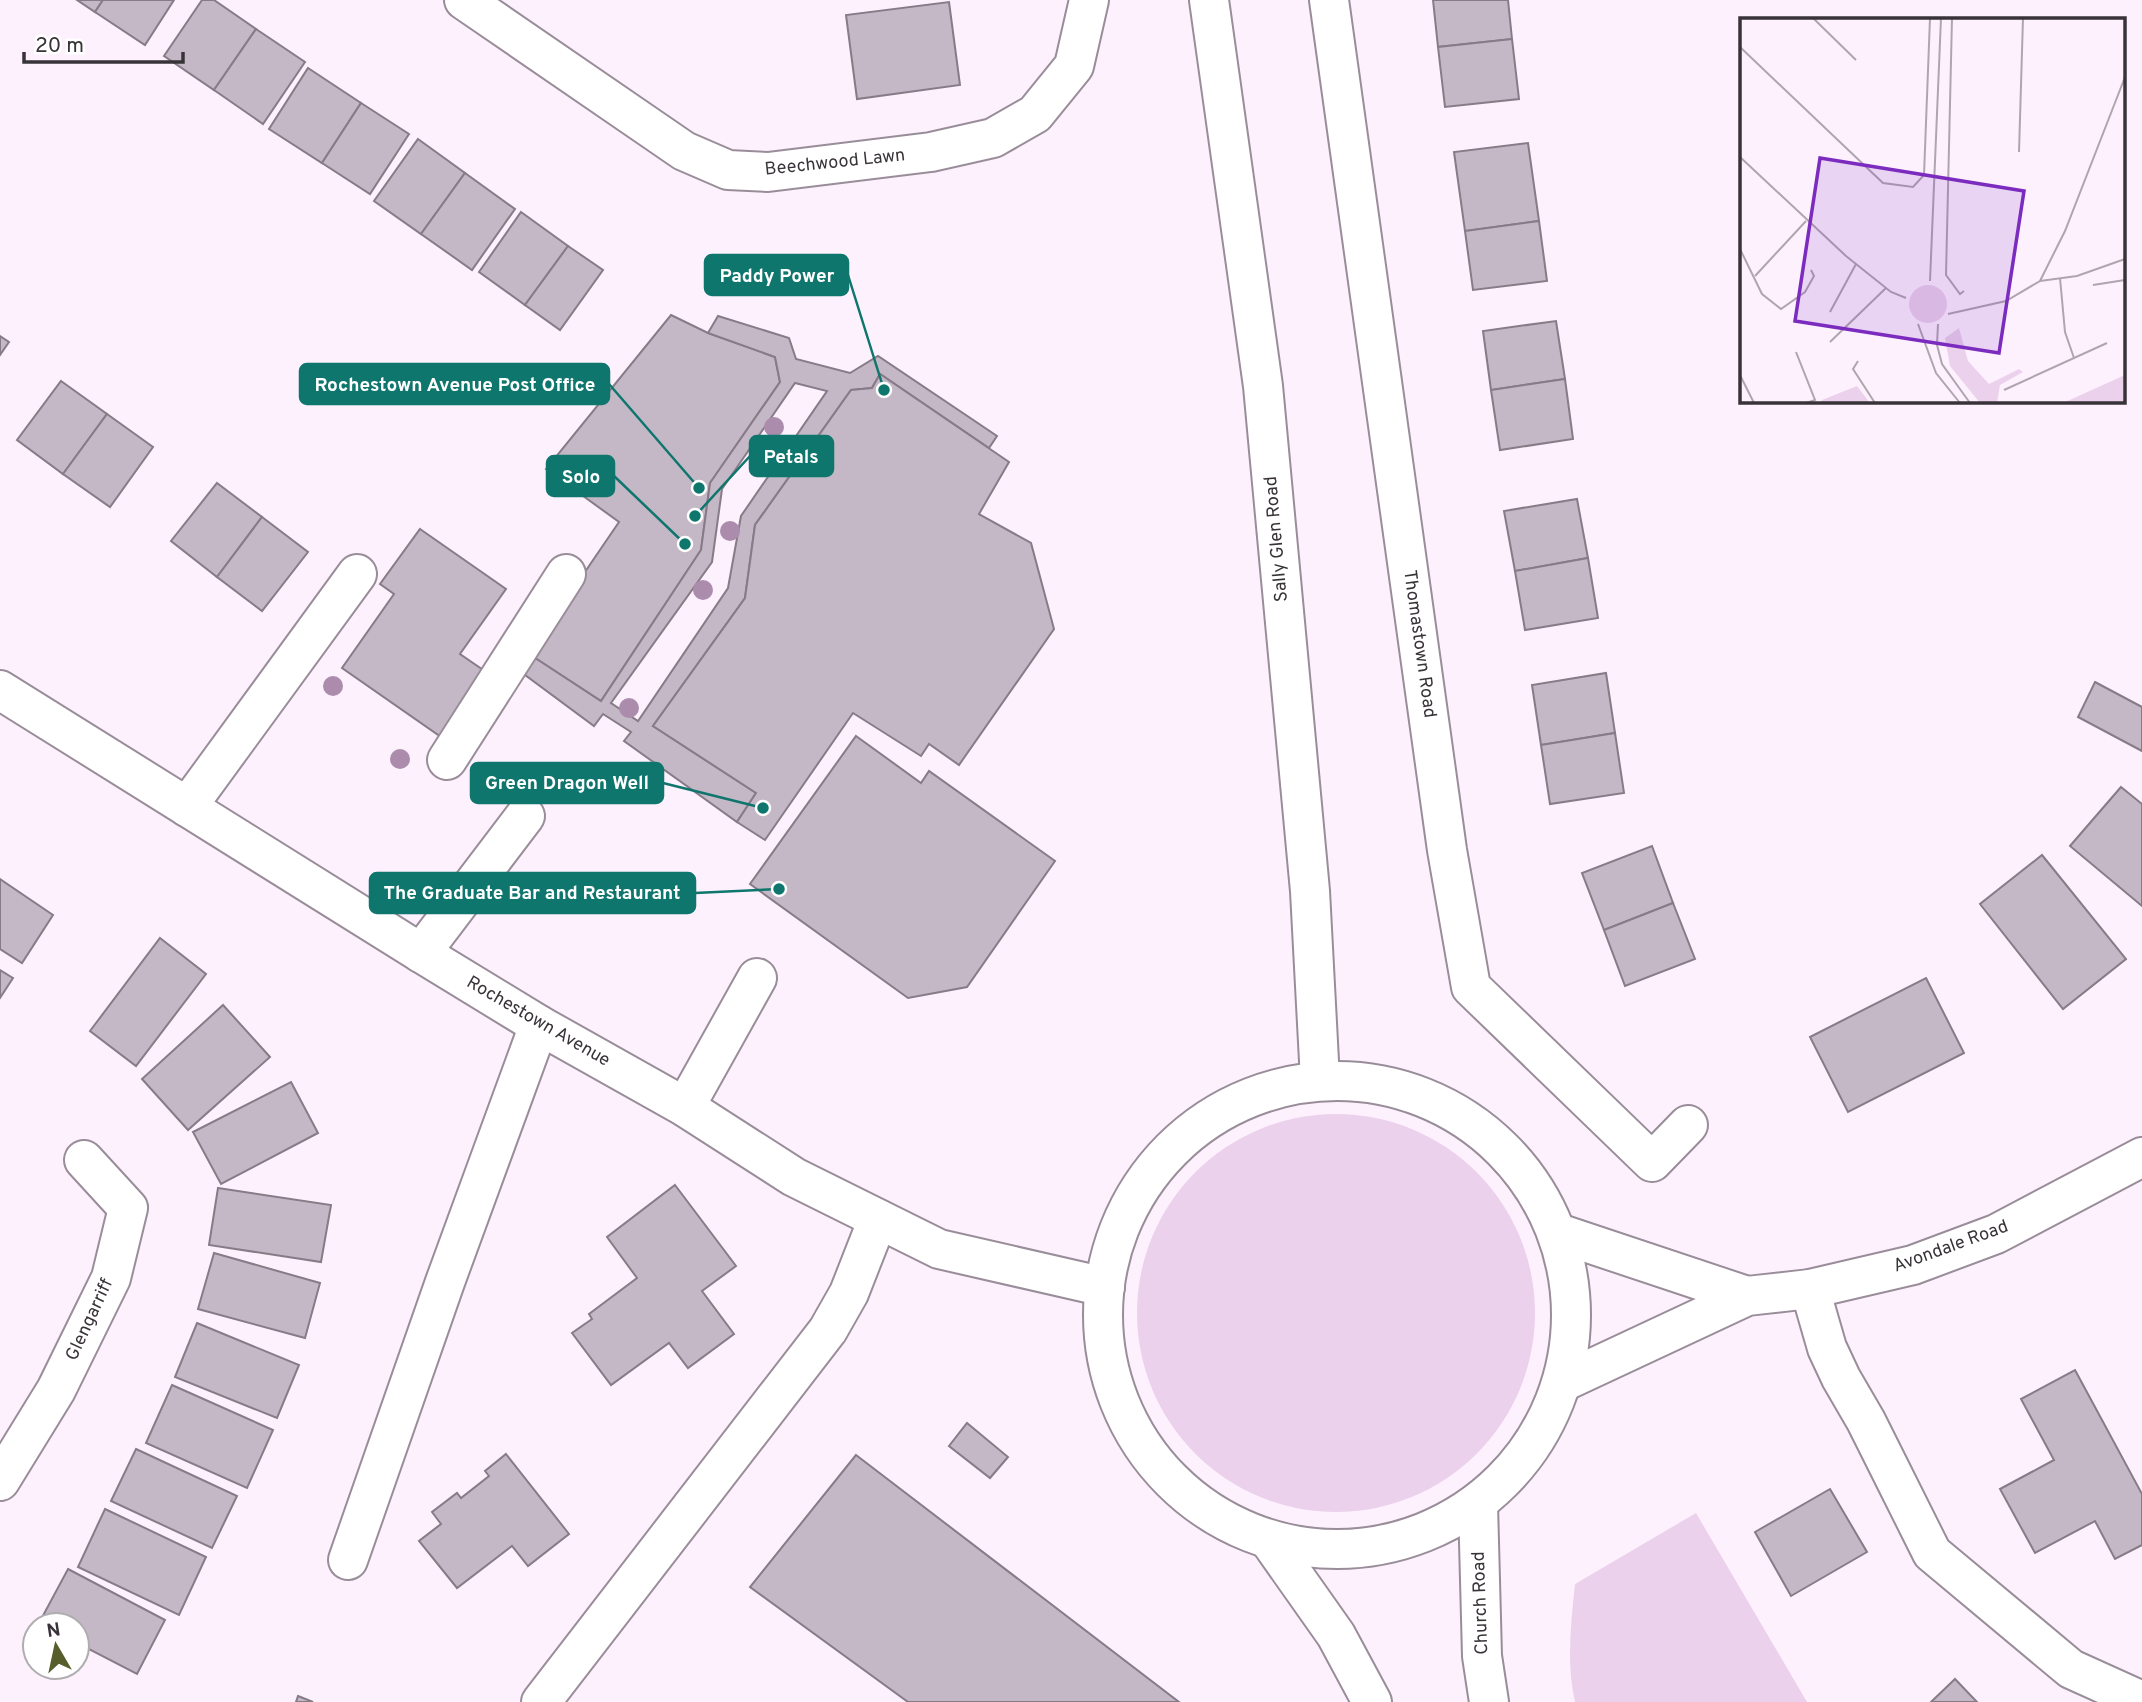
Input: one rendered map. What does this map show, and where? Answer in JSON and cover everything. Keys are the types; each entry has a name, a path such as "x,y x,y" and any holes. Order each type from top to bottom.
{"street":[{"name":"Beechwood Lawn","path":"464,0 684,150 728,170 768,172 931,152 993,138 1035,114 1073,65 1089,0"},
{"name":"Sally Glen Road","path":"1209,0 1263,386 1310,891 1320,1080"},
{"name":"Thomastown Road","path":"1329,0 1447,850 1471,988 1652,1162 1688,1125"},
{"path":"187,807 357,574"},
{"path":"447,760 566,574"},
{"name":"Rochestown Avenue","path":"0,690 421,953 539,1025 685,1107 794,1177 939,1249 1105,1287"},
{"path":"421,953 525,816"},
{"path":"685,1107 757,978"},
{"path":"348,1560 440,1295 539,1025"},
{"path":"1320,1080 1395,1087 1465,1117 1521,1167 1558,1233 1573,1307 1563,1382 1530,1450 1478,1504 1410,1538 1339,1550 1269,1540 1204,1510 1152,1460 1116,1399 1102,1329 1108,1258 1136,1192 1182,1138 1246,1098 1320,1080"},
{"name":"Avondale Road","path":"1563,1382 1747,1296 1810,1289 1913,1265 1996,1234 2142,1157"},
{"name":"Glengarriff","path":"0,1481 56,1390 111,1278 128,1208 84,1160"},
{"path":"541,1702 828,1330 849,1293 878,1219"},
{"name":"Avondale Road","path":"1558,1233 1747,1296"},
{"path":"1810,1289 1827,1348 1932,1553 2071,1669 2142,1701"},
{"name":"Church Road","path":"1478,1504 1482,1656 1489,1702"},
{"path":"1269,1540 1336,1635 1372,1702"}],"shaded area":[{"path":"1336,1114 1375,1118 1412,1129 1447,1147 1477,1172 1502,1202 1520,1237 1531,1274 1535,1313 1531,1352 1520,1389 1502,1424 1477,1454 1447,1479 1412,1497 1375,1508 1336,1512 1297,1508 1260,1497 1225,1479 1195,1454 1170,1424 1152,1389 1141,1352 1137,1313 1141,1274 1152,1237 1170,1202 1195,1172 1225,1147 1260,1129 1297,1118"},
{"path":"1696,1513 1807,1702 1575,1702 1570,1658 1575,1584"}],"building":[{"path":"77,0 103,0 95,12"},
{"path":"103,0 174,0 145,45 95,12"},
{"path":"202,0 214,0 256,29 214,90 164,56"},
{"path":"1433,0 1508,0 1512,39 1438,47"},
{"path":"949,2 960,85 857,99 846,15"},
{"path":"256,29 305,62 263,124 214,90"},
{"path":"1512,39 1519,99 1445,107 1438,47"},
{"path":"308,68 361,103 322,163 269,129"},
{"path":"361,103 409,134 370,194 322,163"},
{"path":"418,139 465,173 421,234 374,201"},
{"path":"1528,143 1539,221 1465,231 1454,152"},
{"path":"465,173 515,209 472,270 421,234"},
{"path":"521,212 568,246 525,305 479,272"},
{"path":"1539,221 1547,281 1473,290 1465,231"},
{"path":"568,246 603,270 560,330 525,305"},
{"path":"671,315 708,333 775,357 780,382 710,483 701,550 601,701 529,654 619,522 546,469"},
{"path":"718,316 789,338 796,359 850,373 878,356 997,436 989,448 880,374 872,388 851,390 755,525 745,598 653,726 756,793 737,822 624,741 631,732 603,714 594,726 517,669 529,654 601,701 701,550 710,483 780,382 775,357 708,333","holes":["795,383 827,391 741,516 728,588 638,721 611,703 712,562 722,489"]},
{"path":"1556,321 1565,379 1491,390 1483,331"},
{"path":"0,336 9,342 0,355"},
{"path":"880,374 1009,462 979,514 1031,543 1054,629 959,765 929,744 921,756 853,713 765,840 737,822 756,793 653,726 745,598 755,525 851,390 872,388"},
{"path":"1565,379 1573,439 1500,450 1491,390"},
{"path":"61,381 107,414 63,474 17,440"},
{"path":"107,414 153,447 110,507 63,474"},
{"path":"217,483 262,517 217,577 171,541"},
{"path":"1577,499 1588,558 1515,571 1504,511"},
{"path":"262,517 308,552 262,611 217,577"},
{"path":"420,529 506,589 460,654 489,674 444,739 342,668 394,594 380,584"},
{"path":"1588,558 1598,618 1525,630 1515,571"},
{"path":"1606,673 1615,733 1541,745 1532,685"},
{"path":"2095,682 2142,707 2142,751 2078,717"},
{"path":"1615,733 1624,793 1550,804 1541,745"},
{"path":"856,736 921,783 929,771 1055,861 967,987 908,998 750,884"},
{"path":"2121,787 2142,804 2142,906 2070,846"},
{"path":"1652,846 1673,903 1604,930 1582,873"},
{"path":"2042,855 2126,959 2063,1009 1980,904"},
{"path":"0,879 53,915 22,963 0,949"},
{"path":"1673,903 1695,959 1625,986 1604,930"},
{"path":"160,938 206,974 136,1066 90,1031"},
{"path":"0,970 13,978 0,998"},
{"path":"1926,978 1964,1053 1848,1112 1810,1037"},
{"path":"223,1005 270,1057 188,1130 142,1079"},
{"path":"291,1082 318,1133 221,1184 193,1132"},
{"path":"675,1185 736,1266 702,1291 734,1334 688,1368 669,1343 611,1385 572,1333 592,1319 589,1314 637,1278 607,1237"},
{"path":"218,1188 331,1205 321,1262 209,1245"},
{"path":"214,1253 320,1283 305,1338 198,1309"},
{"path":"197,1323 299,1365 277,1418 175,1377"},
{"path":"2075,1370 2142,1494 2142,1545 2115,1559 2095,1521 2035,1553 2000,1489 2054,1460 2021,1399"},
{"path":"172,1385 273,1430 247,1488 146,1443"},
{"path":"967,1423 1008,1457 990,1478 949,1446"},
{"path":"136,1449 237,1496 212,1548 111,1501"},
{"path":"506,1454 569,1534 528,1566 512,1546 457,1588 419,1541 441,1524 432,1512 457,1493 461,1498 489,1476 485,1471"},
{"path":"856,1455 1179,1702 908,1702 750,1587"},
{"path":"1830,1489 1867,1552 1791,1596 1755,1532"},
{"path":"105,1509 206,1557 179,1615 78,1567"},
{"path":"68,1569 165,1620 137,1674 91,1650 91,1611 45,1611"},
{"path":"1955,1679 1977,1702 1931,1702"},
{"path":"298,1696 313,1702 296,1702"}],"place":[{"name":"Paddy Power","path":"884,390"},
{"name":"Rochestown Avenue Post Office","path":"699,488"},
{"name":"Petals","path":"695,516"},
{"name":"Solo","path":"685,544"},
{"name":"Green Dragon Well","path":"763,808"},
{"name":"The Graduate Bar and Restaurant","path":"779,889"}]}
